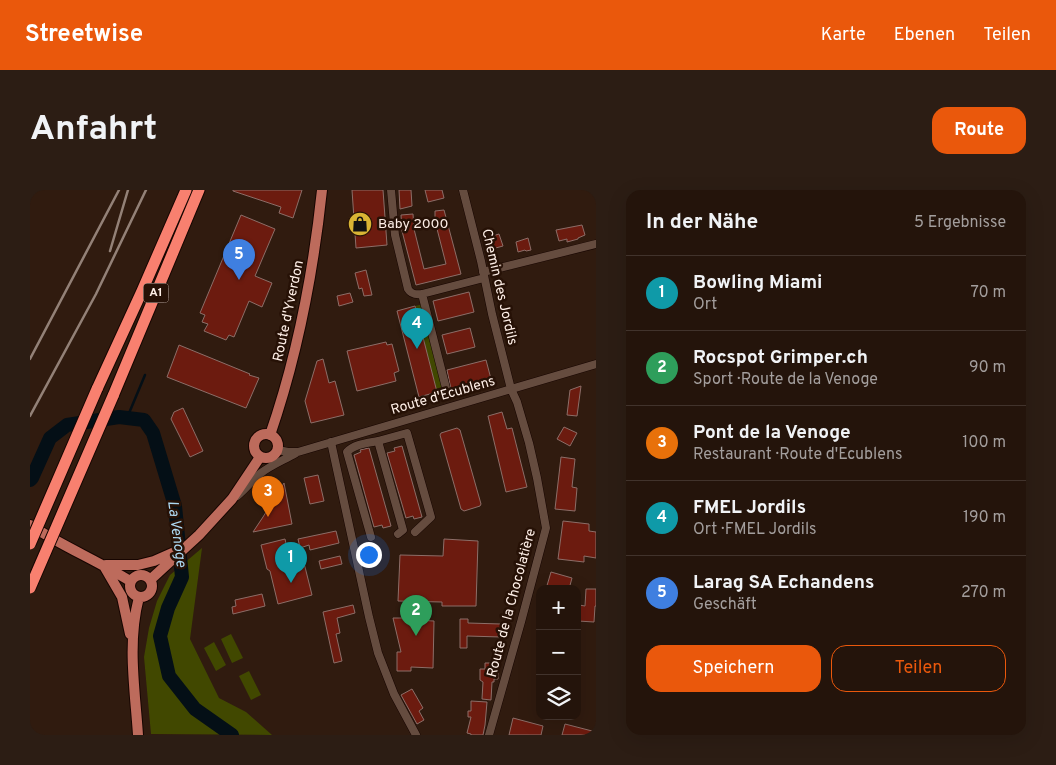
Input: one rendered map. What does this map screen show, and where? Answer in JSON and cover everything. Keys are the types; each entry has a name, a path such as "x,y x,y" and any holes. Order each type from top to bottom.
{"highway":[{"name":"A1","path":"30,544 186,190"},
{"name":"A1","path":"30,588 199,190"}],"main road":[{"name":"Route d'Yverdon","path":"270,435 288,380 304,316 314,257 322,190"},
{"path":"263,435 270,435 278,443 278,450 276,454 268,458 260,457 255,452 254,445 257,439 263,435"},
{"path":"150,580 166,560 199,535 232,499 260,457"},
{"path":"30,525 130,581"},
{"path":"103,565 129,566 166,560"},
{"path":"103,565 122,597 132,639 138,735"},
{"path":"141,575 150,580 152,586 150,593 144,597 133,595 129,586 130,581 134,577 141,575"},
{"path":"132,639 139,597"}],"street":[{"path":"391,190 394,235 408,289 414,294 422,294 596,244"},
{"name":"Chemin des Jordils","path":"463,190 511,389"},
{"path":"422,294 446,388"},
{"name":"Route d'Ecublens","path":"232,499 265,470 298,452 596,364"},
{"name":"Route de la Chocolatière","path":"489,735 546,528 529,443 517,402 511,389"},
{"path":"371,537 347,452 350,448 407,433 431,518 415,532"},
{"path":"378,441 403,530 398,534"},
{"path":"331,442 378,653 394,694 416,735"},
{"name":"Route d'Ecublens","path":"278,450 298,452"}],"green space":[{"path":"424,304 446,390 437,392 415,306"},
{"path":"202,548 190,639 219,698 246,712 272,735 151,734 144,657 149,628 157,601 170,575"},
{"path":"231,634 243,658 232,663 221,639"},
{"path":"214,642 226,665 216,671 204,648"},
{"path":"249,671 261,695 251,700 239,676"}],"building":[{"path":"233,190 302,190 293,218 279,213 281,207"},
{"path":"352,190 383,190 387,245 356,248"},
{"path":"399,190 411,190 412,206 400,209"},
{"path":"425,190 442,190 444,198 428,202"},
{"path":"444,210 461,274 416,285 402,231 401,215 413,214 414,229 424,269 446,264 435,221 435,211"},
{"path":"241,215 275,229 255,276 272,283 262,307 249,301 234,337 229,335 226,340 204,331 208,324 202,322 205,315 200,313"},
{"path":"582,225 585,235 567,242 567,239 559,241 556,230"},
{"path":"499,234 503,246 492,249 489,237"},
{"path":"528,238 531,250 518,252 516,242"},
{"path":"366,270 372,295 364,296 362,288 359,289 355,273"},
{"path":"469,292 474,312 438,321 433,301"},
{"path":"350,293 353,302 339,306 337,296"},
{"path":"415,306 437,392 419,397 397,311"},
{"path":"470,328 475,347 447,354 442,335"},
{"path":"386,342 387,345 392,344 399,371 394,373 396,381 357,391 347,351"},
{"path":"179,345 259,378 246,408 167,377"},
{"path":"323,359 329,383 335,381 344,415 311,423 305,401 317,361"},
{"path":"486,360 491,379 451,389 447,370"},
{"path":"581,386 577,416 567,415 570,390"},
{"path":"183,408 203,451 190,457 171,419 174,412"},
{"path":"502,412 507,429 512,428 527,487 506,492 488,416"},
{"path":"564,427 577,433 570,446 557,439"},
{"path":"457,428 460,430 481,504 464,511 461,509 440,435"},
{"path":"402,446 422,517 414,519 413,516 406,518 387,453 395,451 394,448"},
{"path":"369,448 391,526 383,528 382,525 374,527 354,455 361,452 360,450"},
{"path":"561,457 575,459 572,487 577,488 575,511 555,509"},
{"path":"318,475 324,501 310,504 304,478"},
{"path":"284,483 292,524 253,532 263,517"},
{"path":"563,521 589,524 589,531 596,532 596,558 584,556 584,562 558,559"},
{"path":"336,531 339,543 310,550 309,545 300,548 298,539"},
{"path":"285,539 291,566 304,563 312,595 278,604 261,545"},
{"path":"444,539 478,541 476,606 442,606 442,602 398,601 400,555 443,556"},
{"path":"340,556 342,564 321,569 319,561"},
{"path":"551,572 572,578 570,585 547,585"},
{"path":"586,589 596,589 594,622 581,621 581,605 585,606"},
{"path":"262,594 265,606 233,614 232,607 236,606 235,600"},
{"path":"353,605 355,613 337,618 340,633 336,634 342,661 334,663 323,612"},
{"path":"393,618 434,621 433,668 411,667 411,671 397,671 397,652 401,652"},
{"path":"460,619 468,619 468,623 501,624 501,637 467,636 467,648 460,648"},
{"path":"485,663 499,663 498,679 494,679 494,682 492,682 491,700 482,699 483,682 480,680 480,669 485,669"},
{"path":"412,689 423,708 419,711 424,720 417,724 401,695"},
{"path":"471,701 487,702 483,735 467,733 471,717 468,717 468,711 471,711"},
{"path":"513,718 543,726 541,735 509,735"},
{"path":"565,724 596,732 596,735 562,735"}],"waterway":[{"path":"127,418 145,375"},
{"name":"La Venoge","path":"30,480 50,438 67,425 119,417 144,420 153,433 175,506 182,577 168,608 160,636 169,676 195,709 232,735"}],"railway":[{"path":"30,359 119,190"},
{"path":"110,251 128,190"},
{"path":"30,416 96,294 146,190"}],"place":[{"name":"Baby 2000","path":"360,224"},
{"name":"Larag SA Echandens","path":"239,280"},
{"name":"FMEL Jordils","path":"417,349"},
{"name":"Pont de la Venoge","path":"268,517"},
{"name":"Bowling Miami","path":"291,583"},
{"name":"Rocspot Grimper.ch","path":"416,636"}]}
